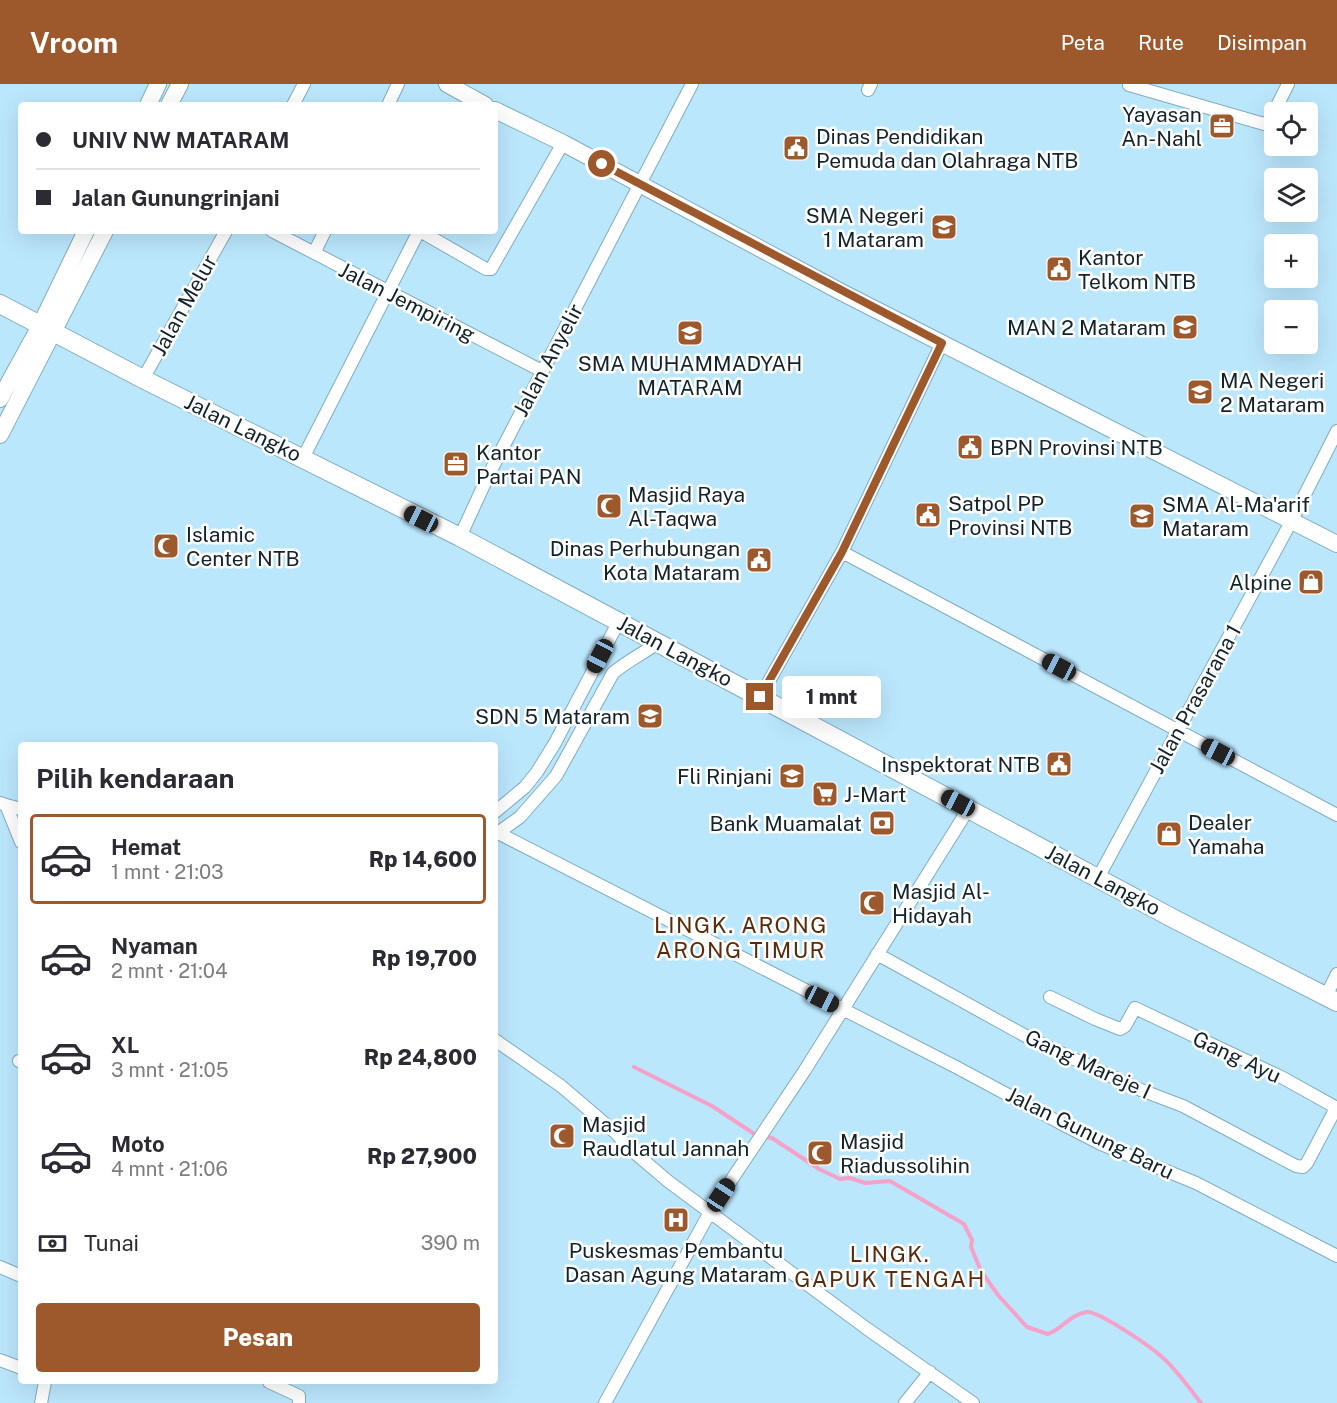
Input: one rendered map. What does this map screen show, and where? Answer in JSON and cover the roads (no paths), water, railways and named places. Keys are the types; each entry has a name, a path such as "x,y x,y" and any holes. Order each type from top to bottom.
{"main road":[{"path":"149,102 158,84"},
{"path":"171,102 180,84"},
{"path":"447,84 479,102"},
{"path":"498,112 563,143 836,289 1337,544"},
{"path":"0,435 85,234"},
{"path":"0,399 46,329 103,234"},
{"name":"Jalan Langko","path":"0,304 143,379 460,537 1098,878 1331,999"}],"street":[{"path":"295,102 304,84"},
{"path":"389,102 398,84"},
{"name":"Jalan Anyelir","path":"460,537 488,476 692,84"},
{"path":"1129,85 1264,124 1270,120 1288,84"},
{"path":"424,234 486,269 491,269 495,266 563,143"},
{"name":"Jalan Melur","path":"143,379 224,234"},
{"name":"Jalan Jempiring","path":"278,234 542,371"},
{"path":"314,253 324,234"},
{"path":"303,458 417,234"},
{"path":"760,697 842,552 942,343"},
{"name":"Jalan Prasarana 1","path":"1098,878 1292,520 1337,430"},
{"path":"842,552 1337,815"},
{"path":"498,810 525,787 537,772 555,743 619,621"},
{"path":"498,833 534,803 556,776 613,673 658,642"},
{"path":"3,804 18,808"},
{"path":"3,804 18,836"},
{"path":"605,1403 710,1212 843,1010 969,808"},
{"name":"Jalan Gunung Baru","path":"498,835 628,898 1074,1130 1196,1183 1337,1256"},
{"name":"Gang Mareje I","path":"877,954 1031,1039 1141,1090 1183,1106 1296,1166 1303,1167 1337,1108"},
{"path":"1331,999 1337,974"},
{"name":"Gang Ayu","path":"1050,997 1120,1029 1125,1026 1135,1008 1283,1078 1337,1108"},
{"path":"498,1042 561,1086 669,1182 866,1328 973,1403"},
{"path":"0,1267 18,1275"},
{"path":"0,1360 18,1367"},
{"path":"905,1403 930,1372"},
{"path":"41,1403 45,1384"},
{"path":"272,1384 299,1400"}],"waterway":[{"path":"634,1067 712,1106 756,1135 772,1138 819,1169 840,1179 850,1178 865,1183 890,1181 964,1224 972,1240 971,1247 981,1271 998,1295 1027,1327 1048,1334 1076,1316 1087,1312 1093,1313 1125,1330 1162,1357 1178,1373 1201,1403"}],"place":[{"name":"Yayasan An-Nahl","path":"1222,126"},
{"name":"Dinas Pendidikan Pemuda dan Olahraga NTB","path":"796,148"},
{"name":"SMA Negeri 1 Mataram","path":"944,227"},
{"name":"Kantor Telkom NTB","path":"1059,269"},
{"name":"MAN 2 Mataram","path":"1185,327"},
{"name":"SMA MUHAMMADYAH MATARAM","path":"690,333"},
{"name":"MA Negeri 2 Mataram","path":"1200,392"},
{"name":"BPN Provinsi NTB","path":"970,447"},
{"name":"Kantor Partai PAN","path":"456,464"},
{"name":"Masjid Raya Al-Taqwa","path":"609,506"},
{"name":"Satpol PP Provinsi NTB","path":"928,515"},
{"name":"SMA Al-Ma'arif Mataram","path":"1142,516"},
{"name":"Islamic Center NTB","path":"166,546"},
{"name":"Dinas Perhubungan Kota Mataram","path":"759,560"},
{"name":"Alpine","path":"1311,582"},
{"name":"SDN 5 Mataram","path":"650,716"},
{"name":"Inspektorat NTB","path":"1059,764"},
{"name":"Fli Rinjani","path":"792,776"},
{"name":"J-Mart","path":"825,794"},
{"name":"Bank Muamalat","path":"882,823"},
{"name":"Dealer Yamaha","path":"1169,834"},
{"name":"Masjid Al- Hidayah","path":"872,903"},
{"name":"Masjid Raudlatul Jannah","path":"562,1136"},
{"name":"Masjid Riadussolihin","path":"820,1153"},
{"name":"Puskesmas Pembantu Dasan Agung Mataram","path":"676,1220"}],"district":[{"name":"LINGK. ARONG ARONG TIMUR","path":"741,938"},
{"name":"LINGK. GAPUK TENGAH","path":"890,1266"}]}
